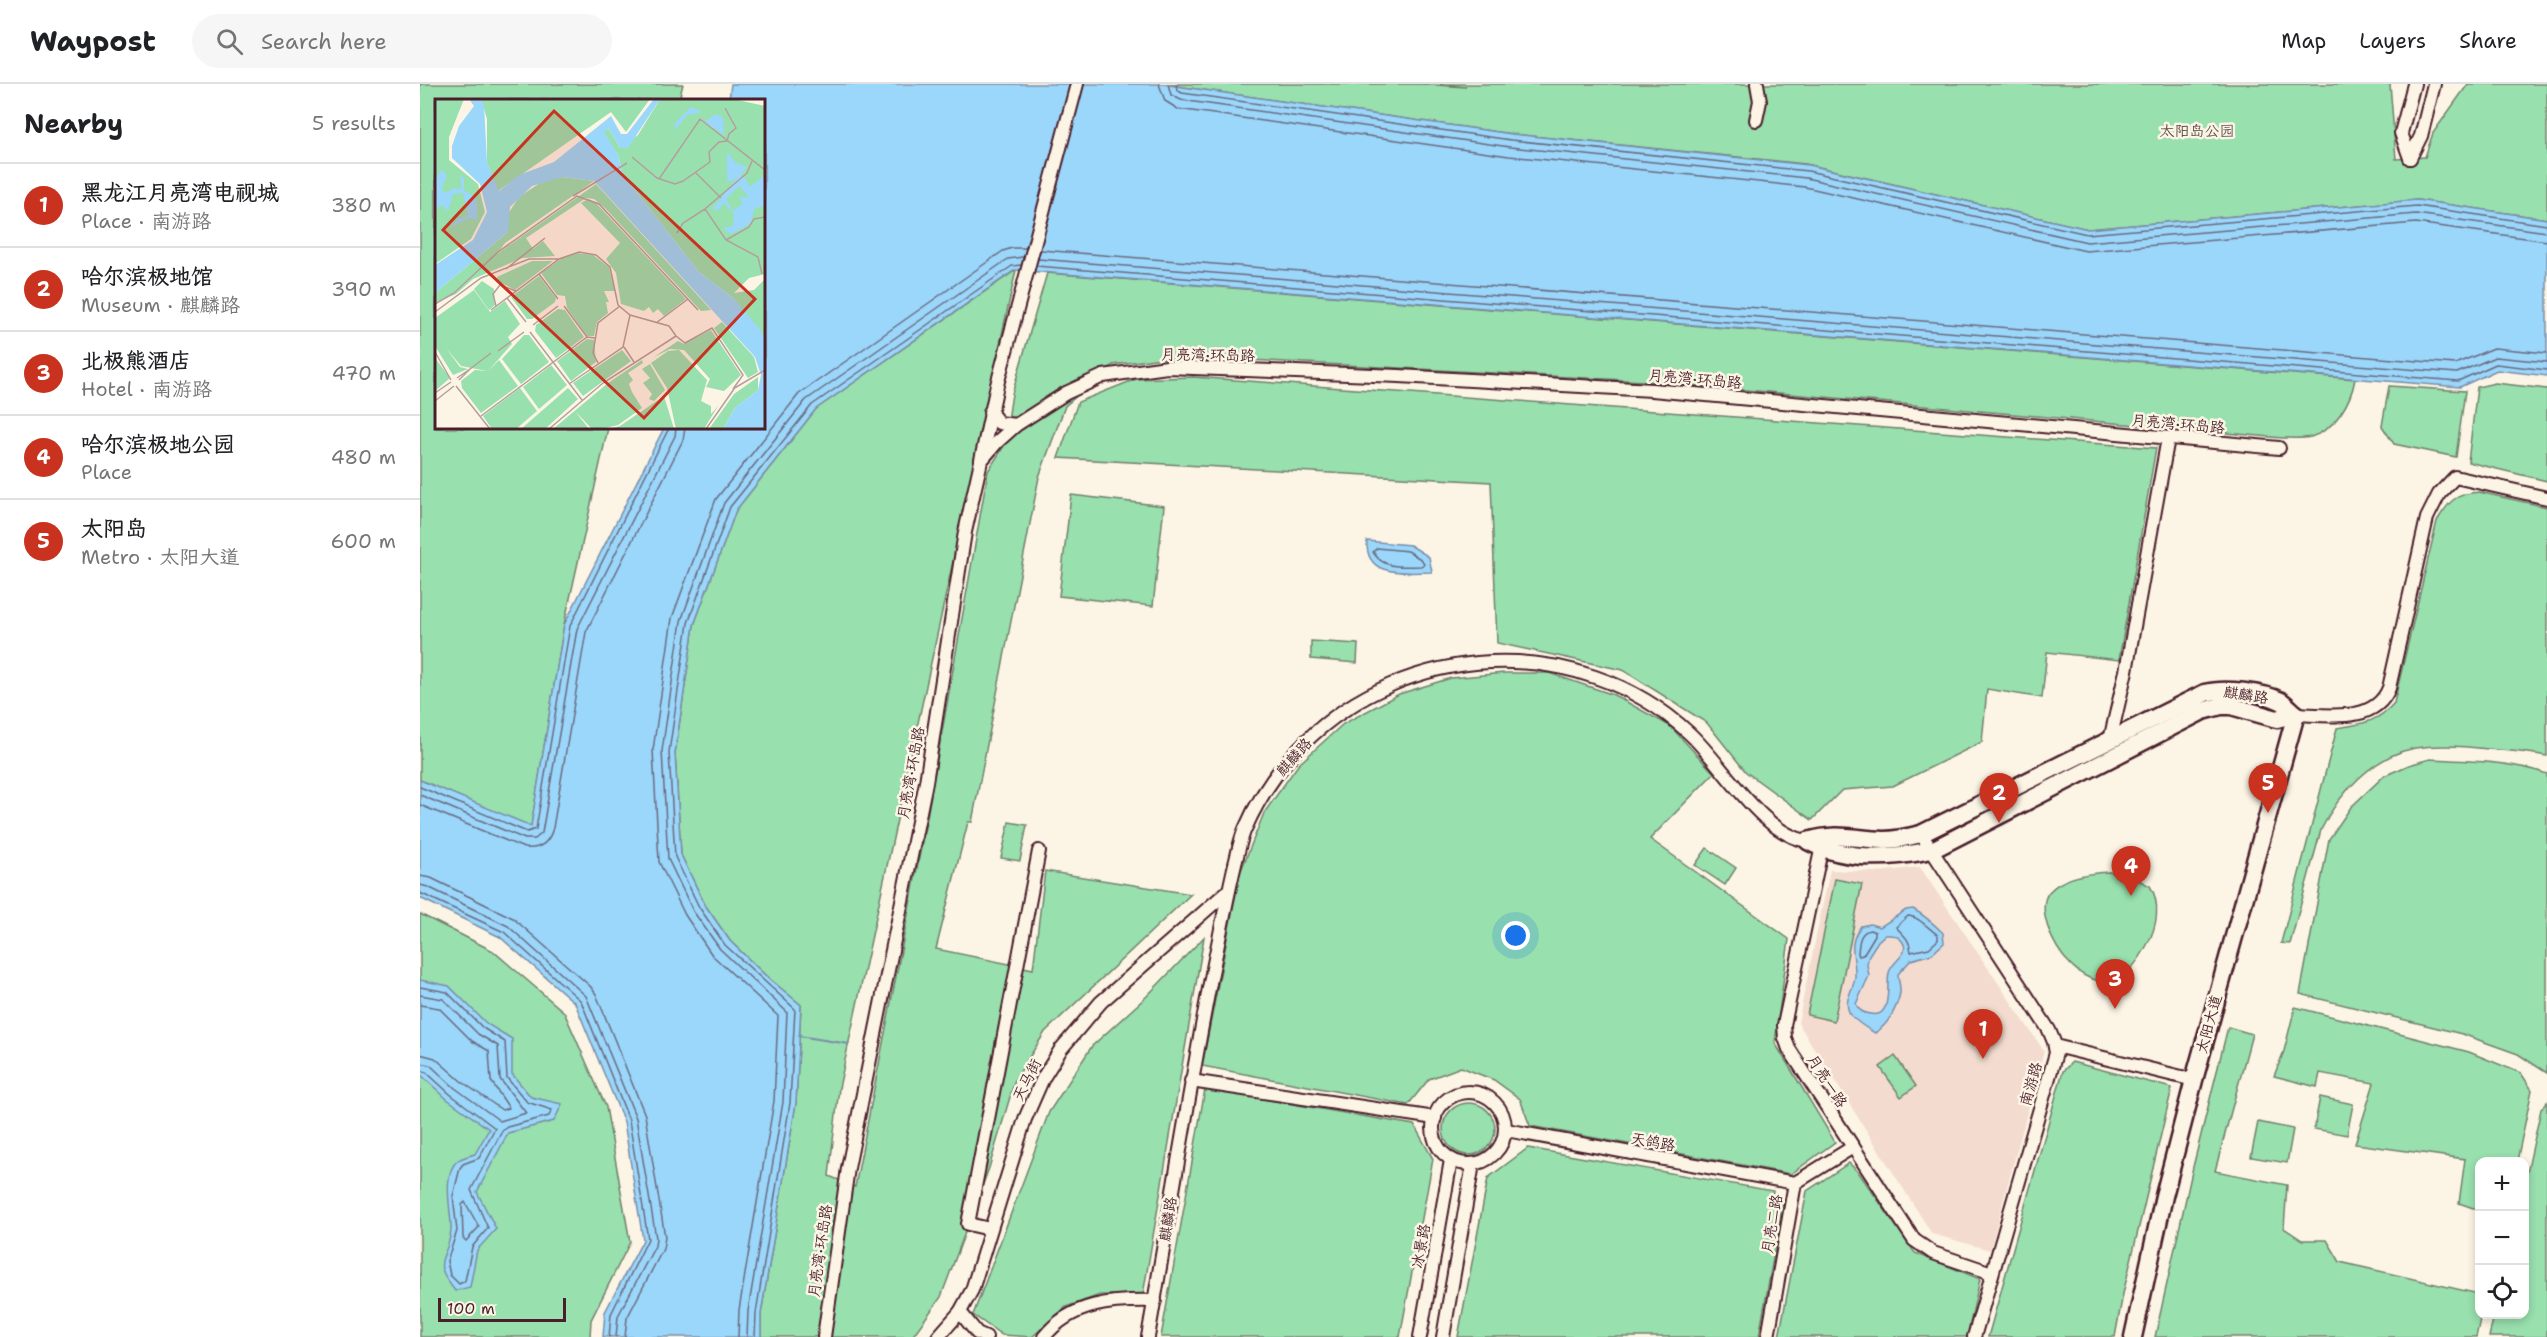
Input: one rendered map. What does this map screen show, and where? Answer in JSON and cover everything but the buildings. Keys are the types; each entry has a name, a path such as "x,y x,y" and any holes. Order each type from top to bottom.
{"main road":[{"name":"麒麟路","path":"1818,842 1845,835 1881,840 1921,834 2186,701 2214,690 2232,690 2282,701 2296,714"},
{"name":"麒麟路","path":"1818,842 1841,853 1871,856 1909,855 1932,850 2203,711 2231,706 2277,718 2296,714"},
{"name":"太阳大道","path":"2133,1337 2164,1196 2194,1080 2296,714"}],"street":[{"path":"981,461 990,412 1077,84"},
{"path":"1756,120 1760,101 1757,84"},
{"path":"2414,84 2402,133 2410,158 2421,136 2434,84"},
{"name":"月亮湾·环岛路","path":"824,1337 848,1168 926,782 965,532 981,461 997,442 1017,425 1066,393 1103,376 1167,367 1652,390 2279,448"},
{"path":"990,412 999,423 1017,425"},
{"path":"2110,740 2126,671 2168,438"},
{"path":"2296,714 2356,714 2374,709 2381,703 2389,688 2427,518 2439,494 2455,477 2547,498"},
{"name":"麒麟路","path":"1148,1337 1191,1081 1228,891 1243,833 1259,800 1280,770 1306,741 1343,711 1380,689 1419,674 1476,664 1524,662 1558,667 1596,678 1648,702 1687,731 1758,812 1785,832 1818,842"},
{"name":"南游路","path":"1921,834 2049,1030 2056,1053 1974,1337"},
{"name":"月亮一路","path":"1818,842 1784,1025 1789,1049 1908,1231 1922,1247 1933,1253 1992,1272"},
{"path":"990,1229 968,1224 1039,851"},
{"name":"天马街","path":"938,1337 960,1312 972,1290 1025,1119 1042,1078 1061,1049 1101,1002 1228,891"},
{"path":"2055,1046 2194,1080"},
{"path":"1191,1081 1435,1118"},
{"path":"1470,1092 1482,1094 1500,1108 1506,1130 1499,1149 1492,1157 1473,1164 1451,1160 1436,1142 1433,1130 1440,1107 1448,1099 1470,1092"},
{"name":"天鸽路","path":"1506,1130 1795,1183"},
{"name":"月亮二路","path":"1768,1337 1795,1183 1853,1147"},
{"name":"冰景路","path":"1420,1337 1451,1160"},
{"path":"1443,1337 1473,1164"},
{"path":"1044,1337 1064,1318 1080,1308 1125,1300 1155,1301"},
{"path":"960,1312 976,1333 986,1337"}],"shaded area":[{"path":"1920,867 2044,1051 1990,1250 1932,1234 1798,1023 1830,870 1878,872"}],"green space":[{"path":"420,84 683,84 679,99 435,99 435,429 608,429 564,625 531,827 420,780"},
{"name":"太阳岛公园","path":"1162,84 1421,84 1466,87 1440,84 2390,84 2396,159 2425,157 2433,133 2468,84 2547,84 2547,219 2417,200 2088,229 1806,164 1512,134"},
{"path":"1016,270 839,1088 829,1176 855,1187 927,817 988,471 1004,446 1012,394 1047,273 2355,379 2346,406 2327,428 2311,437 2282,438 1644,381 1230,359 1161,358 1113,365 1065,406 1039,477 972,822 968,822 936,949 1033,969 1045,871 1191,894 1045,1032 1015,1080 989,1168 941,1297 912,1337 761,1337 761,1314 796,1103 801,1005 766,976 730,941 705,905 681,855 675,753 694,625 736,510 816,409"},
{"path":"1193,377 2156,448 2119,660 2047,652 2042,698 1987,689 1982,742 1893,786 1842,790 1812,820 1746,772 1707,723 1623,670 1497,643 1491,482 1058,458 1078,402 1136,379"},
{"path":"2495,383 2547,389 2547,481 2468,462 2477,387"},
{"path":"2389,386 2465,391 2456,457 2394,444 2382,426"},
{"path":"2479,492 2547,507 2547,756 2470,747 2433,746 2400,752 2371,768 2347,790 2328,816 2321,830 2290,944 2281,943 2337,728 2375,719 2394,703 2437,521 2445,508 2458,497"},
{"path":"1071,495 1164,506 1153,606 1059,596"},
{"path":"1311,641 1358,644 1357,663 1311,659"},
{"path":"1504,673 1549,673 1614,695 1670,726 1714,773 1650,839 1789,939 1775,1043 1835,1142 1791,1174 1530,1126 1520,1099 1494,1080 1461,1067 1429,1079 1408,1105 1202,1066 1240,873 1264,813 1298,765 1343,724 1399,694 1451,678"},
{"path":"2430,759 2504,764 2547,774 2547,1073 2518,1054 2462,1034 2300,994 2329,839 2351,807 2384,776"},
{"path":"1009,822 1027,825 1020,861 1001,858"},
{"path":"1707,848 1736,868 1725,885 1695,865"},
{"path":"2109,872 2129,875 2150,886 2157,907 2154,929 2148,943 2129,970 2109,981 2089,978 2072,966 2057,947 2048,926 2044,907 2049,892 2062,882 2085,875"},
{"path":"1835,879 1862,884 1834,1021 1807,1015"},
{"path":"420,914 493,951 564,1012 606,1107 630,1242 591,1320 590,1337 420,1337"},
{"path":"1204,937 1143,1295 1100,1295 1066,1307 1032,1337 1002,1335 973,1315 1049,1112 1092,1046 1147,996"},
{"path":"2295,1007 2469,1052 2521,1073 2532,1090 2518,1157 2475,1157 2475,1208 2459,1203 2465,1159 2355,1144 2374,1083 2320,1073 2317,1087 2274,1076 2284,1051"},
{"path":"2228,1027 2252,1034 2215,1171 2287,1185 2284,1228 2302,1240 2327,1240 2340,1262 2475,1293 2475,1319 2480,1319 2476,1337 2155,1337 2193,1167"},
{"path":"1895,1056 1916,1086 1901,1097 1880,1067"},
{"path":"2072,1062 2172,1088 2115,1337 1988,1337 2063,1071"},
{"path":"1205,1089 1414,1125 1433,1159 1400,1337 1161,1337"},
{"path":"2320,1097 2353,1104 2347,1135 2314,1129"},
{"path":"2547,1102 2547,1337 2489,1337 2493,1319 2529,1319 2529,1164 2541,1109"},
{"path":"1469,1103 1483,1107 1491,1115 1495,1129 1491,1143 1483,1151 1469,1155 1455,1151 1447,1143 1443,1129 1447,1115 1455,1107"},
{"path":"2258,1122 2293,1129 2287,1163 2251,1157"},
{"path":"1528,1148 1773,1191 1772,1200 1783,1203 1759,1337 1458,1337 1488,1178"},
{"path":"1849,1163 1859,1173 1915,1253 1980,1279 1967,1337 1779,1337 1807,1191"}],"water":[{"path":"731,84 1162,84 1512,134 1809,165 2088,229 2417,200 2547,219 2547,376 2497,370 2460,387 1015,270 816,409 736,510 694,625 675,753 681,855 705,905 730,941 766,976 801,1005 796,1103 761,1314 761,1337 603,1337 605,1312 643,1240 624,1122 575,1003 500,937 420,898 420,780 531,826 564,625 663,429 765,429 765,99 729,99"},
{"path":"1367,541 1410,545 1429,557 1432,572 1399,572 1380,568 1368,553"},
{"path":"1913,909 1932,923 1943,933 1944,943 1932,954 1911,960 1898,974 1900,991 1897,1004 1888,1021 1875,1033 1864,1027 1849,1012 1847,1003 1855,976 1854,939 1861,926 1870,924 1880,927 1906,910","holes":["1885,935 1898,937 1902,941 1904,950 1889,973 1886,1006 1883,1011 1878,1014 1866,1013 1856,1004 1869,976 1867,964 1869,955"]},
{"path":"420,980 449,986 487,1024 512,1039 512,1074 531,1097 562,1104 554,1121 508,1133 477,1192 496,1229 477,1250 470,1287 455,1291 443,1272 442,1265 451,1230 449,1176 457,1161 475,1154 489,1129 447,1099 420,1074"}],"waterway":[{"path":"799,1036 849,1044"}],"place":[{"name":"太阳岛","path":"2268,813"},
{"name":"哈尔滨极地馆","path":"1999,823"},
{"name":"哈尔滨极地公园","path":"2131,896"},
{"name":"北极熊酒店","path":"2115,1009"},
{"name":"黑龙江月亮湾电视城","path":"1983,1059"}]}
